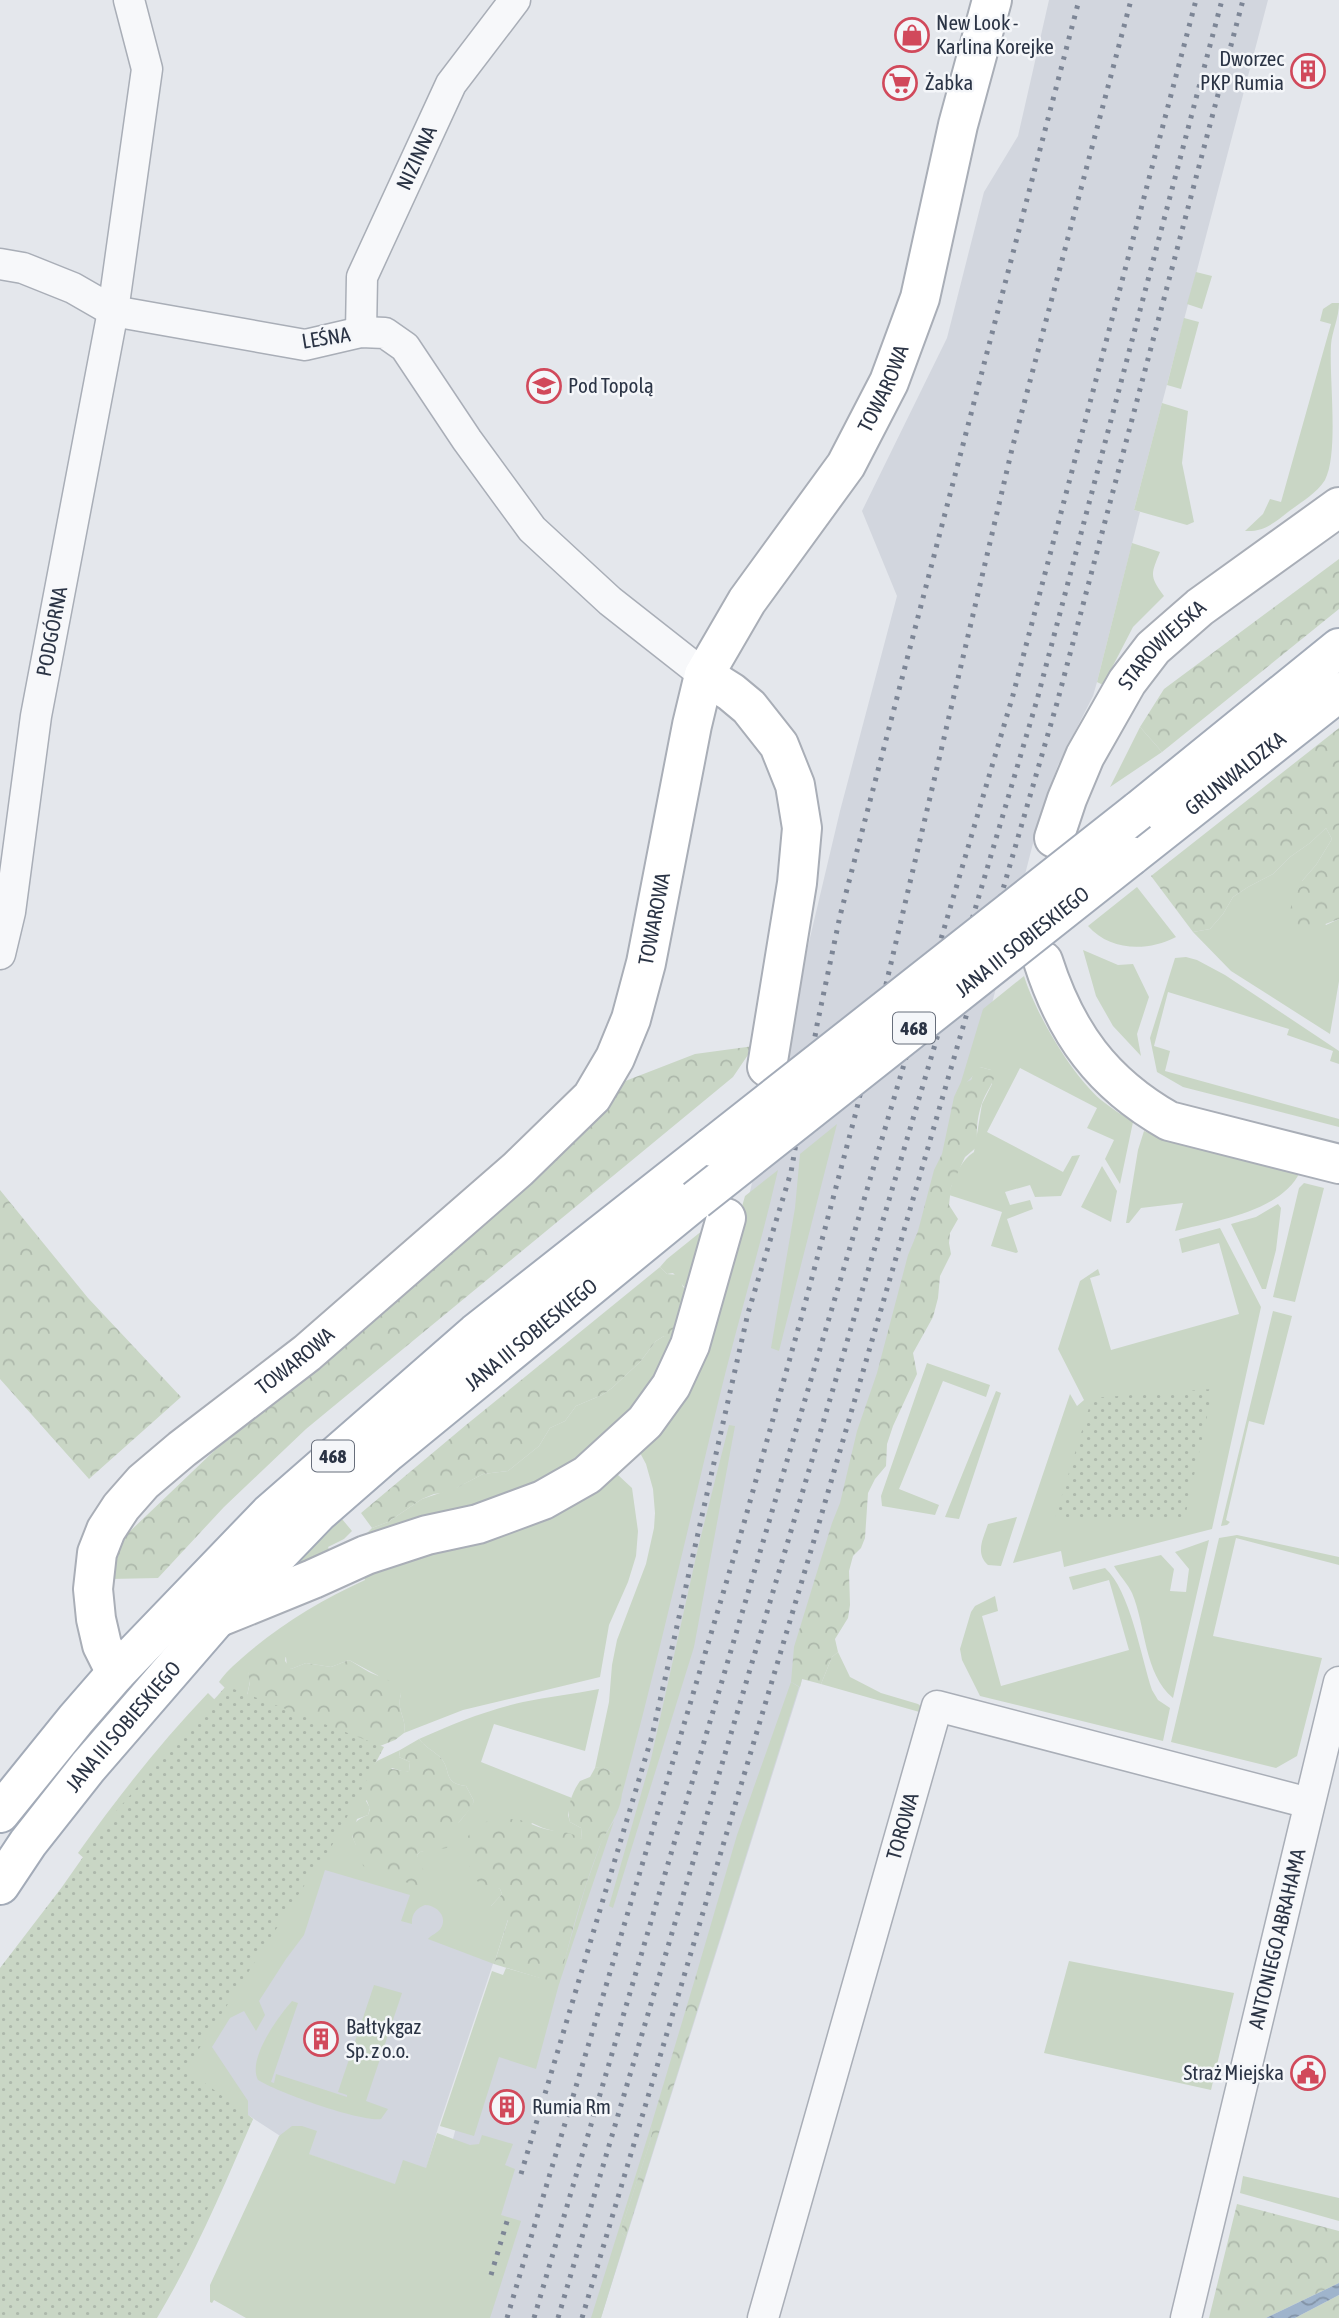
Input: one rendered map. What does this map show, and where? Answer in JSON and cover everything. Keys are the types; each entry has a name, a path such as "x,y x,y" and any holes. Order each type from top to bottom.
{"main road":[{"name":"TOWAROWA","path":"116,1673 102,1645 93,1589 97,1553 106,1530 121,1507 143,1482 307,1353 519,1169 592,1097 615,1058 631,1019 643,974 704,675 747,601 846,465 889,382 920,298 958,125 992,0"},
{"name":"STAROWIEJSKA","path":"1054,838 1085,756 1127,682 1153,648 1200,607 1339,507"},
{"name":"GRUNWALDZKA","path":"1138,811 1339,648"},
{"path":"704,675 750,707 779,745 794,785 802,828 797,883 768,1067"},
{"name":"GRUNWALDZKA","path":"1131,856 1339,692"},
{"name":"JANA III SOBIESKIEGO","path":"0,1813 116,1673 261,1522 325,1463 476,1333 1138,811"},
{"name":"JANA III SOBIESKIEGO","path":"0,1885 28,1843 88,1767 217,1618 318,1513 388,1452 711,1209 1131,856"},
{"path":"1043,961 1052,990 1070,1026 1100,1067 1126,1094 1144,1107 1169,1121 1339,1164"},
{"path":"217,1618 366,1555 427,1535 478,1524 543,1500 587,1475 645,1422 671,1386 690,1345 711,1209"}],"street":[{"path":"113,311 147,69 129,0"},
{"name":"NIZINNA","path":"361,332 362,278 451,84 515,0"},
{"name":"LEŚNA","path":"0,264 23,268 73,288 113,311 305,345 361,332 385,333 405,347 467,440 532,529 610,601 704,675"},
{"name":"PODGÓRNA","path":"0,954 10,912 36,716 113,311"},
{"name":"ANTONIEGO ABRAHAMA","path":"1186,2318 1339,1682"},
{"name":"TOROWA","path":"763,2318 937,1706 1309,1803"}],"shaded area":[{"path":"1049,0 1268,0 1134,510 1140,512 1097,682 1093,696 1058,765 1041,812 986,1027 800,1687 601,2318 440,2318 449,2154 485,2018 526,2026 624,1701 747,1204 840,811 897,596 862,511 947,338 984,192 1018,136"},
{"name":"Bałtykgaz Sp. z o.o.","path":"320,1862 508,1919 419,2193 308,2154 185,2069"}],"green space":[{"path":"1196,272 1212,276 1202,309 1187,304"},
{"path":"1332,303 1339,303 1331,345 1332,452 1325,480 1313,494 1273,523 1258,530 1245,531 1263,514 1270,499 1281,502 1331,324 1320,321 1323,309"},
{"path":"1184,318 1199,322 1181,389 1167,385"},
{"path":"1162,403 1188,411 1182,463 1194,522 1187,525 1134,510"},
{"path":"1132,543 1160,552 1153,575 1164,596 1133,627 1103,685 1097,682"},
{"path":"1339,559 1339,609 1162,752 1140,727 1164,689"},
{"path":"1140,727 1162,752 1110,787"},
{"path":"1339,728 1339,919 1312,929 1298,925 1290,909 1302,881 1332,839 1326,828 1273,874 1233,897 1210,929 1193,932 1151,876"},
{"path":"1326,828 1332,839 1302,881 1326,925 1339,919 1339,981 1330,1034 1231,971 1193,932 1210,929 1233,897 1273,874"},
{"path":"1137,887 1176,937 1153,945 1129,946 1107,940 1088,926"},
{"path":"1083,950 1118,965 1133,964 1149,997 1137,1034 1141,1056 1113,1026 1096,996"},
{"path":"1186,957 1225,975 1339,1051 1339,1064 1330,1061 1333,1051 1287,1035 1289,1029 1168,992 1154,1046 1170,1051 1165,1071 1339,1119 1339,1127 1183,1087 1157,1072 1150,1038 1175,958"},
{"path":"1024,976 1046,1025 1078,1075 1101,1100 1133,1122 1120,1184 1105,1159 1114,1140 1087,1128 1097,1108 1020,1068 987,1132 1063,1172 1072,1156 1080,1155 1061,1196 1035,1197 1030,1185 1005,1192 1010,1205 1030,1200 1033,1209 1007,1219 1018,1252 1016,1253 991,1246 1002,1212 949,1195 958,1171 974,1152 982,1104 992,1084 991,1070 980,1067 954,1097 983,1009"},
{"path":"754,1046 733,1077 306,1429 224,1507 158,1578 110,1579 124,1537 215,1450 316,1371 558,1149 615,1085 695,1054"},
{"path":"975,1068 991,1070 995,1075 979,1114 978,1146 965,1157 951,1187 949,1205 958,1219 950,1233 951,1254 940,1276 933,1317 913,1353 917,1374 893,1426 887,1444 886,1466 868,1493 865,1538 861,1548 853,1556 849,1571 848,1618 835,1639 838,1652 832,1657 821,1684 802,1679 800,1687 791,1682 794,1647 840,1503 857,1431 877,1373 908,1255 918,1231 934,1170 942,1154 954,1097 962,1084 971,1080"},
{"path":"837,1124 779,1351 771,1348 795,1208 800,1154"},
{"path":"1144,1131 1168,1141 1300,1172 1291,1186 1278,1197 1245,1213 1175,1231 1183,1203 1141,1208 1129,1223 1126,1223 1138,1150"},
{"path":"1102,1166 1117,1191 1111,1222 1081,1207"},
{"path":"778,1170 724,1377 622,1794 614,1774 606,1769 595,1768 609,1702 617,1640 646,1564 654,1528 653,1489 646,1464 638,1449 714,1304 745,1196"},
{"path":"1304,1183 1324,1188 1295,1302 1273,1297 1299,1188"},
{"path":"0,1190 88,1298 181,1397 89,1479 0,1379"},
{"path":"1278,1204 1281,1208 1276,1250 1266,1289 1262,1289 1231,1224 1256,1217"},
{"path":"708,1226 690,1293 673,1273 667,1274 660,1267"},
{"path":"1220,1228 1261,1307 1212,1529 1064,1567 1061,1551 1013,1563 1070,1394 1077,1406 1084,1400 1058,1349 1080,1281 1098,1269 1100,1275 1090,1278 1111,1350 1239,1314 1219,1243 1182,1253 1179,1239"},
{"path":"660,1267 667,1274 679,1275 683,1287 687,1289 678,1337 664,1336 656,1341 640,1362 612,1388 576,1406 565,1421 550,1428 539,1446 508,1471 483,1474 449,1492 422,1499 388,1522 372,1528 361,1513"},
{"path":"1273,1311 1292,1316 1264,1425 1249,1421 1226,1520 1230,1522 1221,1526"},
{"path":"664,1336 678,1337 650,1391 571,1467 511,1497 360,1540 372,1528 388,1522 422,1499 458,1487 483,1474 508,1471 539,1446 550,1428 565,1421 576,1406 612,1388 640,1362 656,1341"},
{"path":"927,1363 990,1385 986,1397 943,1381 899,1489 939,1505 935,1515 882,1506 881,1496"},
{"path":"1213,1389 1185,1517 1054,1521 1092,1398"},
{"path":"996,1391 1001,1393 959,1519 945,1517"},
{"path":"729,1425 735,1426 694,1647 613,1908 609,1906 651,1759 698,1548"},
{"path":"610,1473 618,1475 632,1488 638,1531 636,1556 628,1582 609,1625 600,1677 463,1710 404,1733 401,1694 377,1675 349,1660 331,1667 306,1663 291,1669 287,1667 286,1657 248,1669 250,1681 247,1696 237,1700 219,1682 242,1658 285,1625 332,1596 365,1580 362,1571"},
{"path":"1017,1517 1001,1566 988,1565 981,1551 988,1524"},
{"path":"342,1519 352,1531 344,1539 328,1547 332,1556 298,1567 299,1558"},
{"path":"1237,1535 1339,1557 1339,1565 1236,1538 1213,1636 1322,1658 1297,1756 1276,1768 1171,1742 1219,1538"},
{"path":"1209,1540 1173,1698 1156,1676 1137,1606 1128,1586 1114,1566 1161,1555 1174,1569 1170,1591 1186,1592 1189,1569 1175,1552"},
{"path":"1105,1568 1114,1578 1128,1608 1152,1690 1158,1700 1170,1708 1163,1741 980,1696 962,1660 960,1649 971,1612 975,1606 995,1596 998,1611 982,1616 1001,1686 1129,1650 1109,1580 1073,1590 1069,1577"},
{"path":"266,1647 286,1653 285,1661 291,1669 306,1663 331,1667 349,1660 392,1682 401,1694 404,1733 375,1748 247,1696 250,1682 246,1662 254,1653"},
{"path":"838,1652 850,1677 881,1693 918,1704 926,1710 923,1713 821,1684 832,1657"},
{"path":"791,1682 799,1687 709,1973 697,1972 737,1835"},
{"path":"226,1686 384,1747 328,1853 311,1875 186,2069 253,2119 152,2318 0,2318 0,1968 111,1817"},
{"path":"599,1689 585,1751 494,1724 481,1762 572,1798 568,1815 570,1822 581,1828 582,1839 532,1823 493,1885 500,1889 502,1894 491,1906 508,1919 494,1964 428,1939 440,1930 443,1924 442,1915 433,1907 425,1905 419,1908 413,1915 412,1924 401,1921 410,1895 325,1870 304,1935 259,2001 265,2015 256,2031 244,2011 230,2018 212,2047 248,2101 248,2115 253,2119 220,2195 184,2270 157,2318 123,2318 139,2128 359,1783 377,1761 400,1750 399,1757 410,1762 409,1771 392,1768 366,1801 370,1808 368,1815 357,1819 352,1836 356,1845 419,1863 417,1855 450,1831 474,1801 466,1786 450,1779 441,1758 419,1739 510,1705"},
{"path":"208,1693 226,1711 93,1866 78,1853 140,1771"},
{"path":"419,1739 441,1758 450,1779 466,1786 474,1801 459,1822 447,1848 420,1852 417,1855 425,1874 421,1888 363,1866 352,1831 358,1820 368,1815 370,1809 364,1793 371,1780 386,1770 409,1771 410,1762 399,1757 400,1750"},
{"path":"595,1768 609,1770 619,1779 622,1788 621,1800 587,1881 559,1984 494,1964 508,1920 490,1913 491,1906 502,1894 500,1889 480,1884 473,1874 466,1854 469,1835 474,1828 482,1824 510,1819 582,1839 581,1828 570,1822 570,1801 580,1781 590,1777"},
{"path":"614,1821 559,1984 536,2069 499,2057 474,2136 440,2126 492,1971 503,1975 506,1968 558,1983 586,1885 602,1840"},
{"path":"1069,1961 1234,1993 1211,2090 1044,2053"},
{"path":"697,1972 709,1973 626,2237 622,2233 622,2226 649,2145 651,2126"},
{"path":"374,1985 402,1993 366,2101 388,2109 381,2119 356,2116 319,2105 258,2080 256,2071 260,2050 272,2027 292,2001 298,2003 271,2082 274,2083 276,2074 347,2097 338,2092"},
{"path":"292,2126 317,2131 309,2154 395,2184 403,2160 426,2168 437,2133 470,2145 479,2144 482,2135 513,2144 505,2165 515,2169 501,2215 521,2221 490,2318 246,2318 214,2300 210,2302 210,2285 279,2136"},
{"path":"651,2126 649,2145 622,2226 622,2233 626,2237 601,2318 591,2318"},
{"path":"1243,2176 1339,2198 1339,2221 1240,2193"},
{"path":"1237,2204 1339,2231 1339,2283 1266,2318 1209,2318"},
{"path":"1339,2295 1339,2318 1295,2318"}],"water":[{"path":"1339,2283 1339,2295 1295,2318 1266,2318"}],"railway":[{"path":"521,2174 652,1736 748,1313 791,1172 840,916 1079,0"},
{"path":"507,2318 744,1523 802,1315 856,1112 1012,449 1131,0"},
{"path":"534,2318 1013,695 1196,0"},
{"path":"558,2318 1037,700 1222,0"},
{"path":"582,2318 815,1537 1057,703 1243,0"},
{"path":"491,2275 508,2218"}],"place":[{"name":"New Look - Karlina Korejke","path":"912,35"},
{"name":"Dworzec PKP Rumia","path":"1308,71"},
{"name":"Żabka","path":"900,83"},
{"name":"Pod Topolą","path":"544,386"},
{"name":"Bałtykgaz Sp. z o.o.","path":"321,2039"},
{"name":"Straż Miejska","path":"1308,2073"},
{"name":"Rumia Rm","path":"507,2107"}]}
